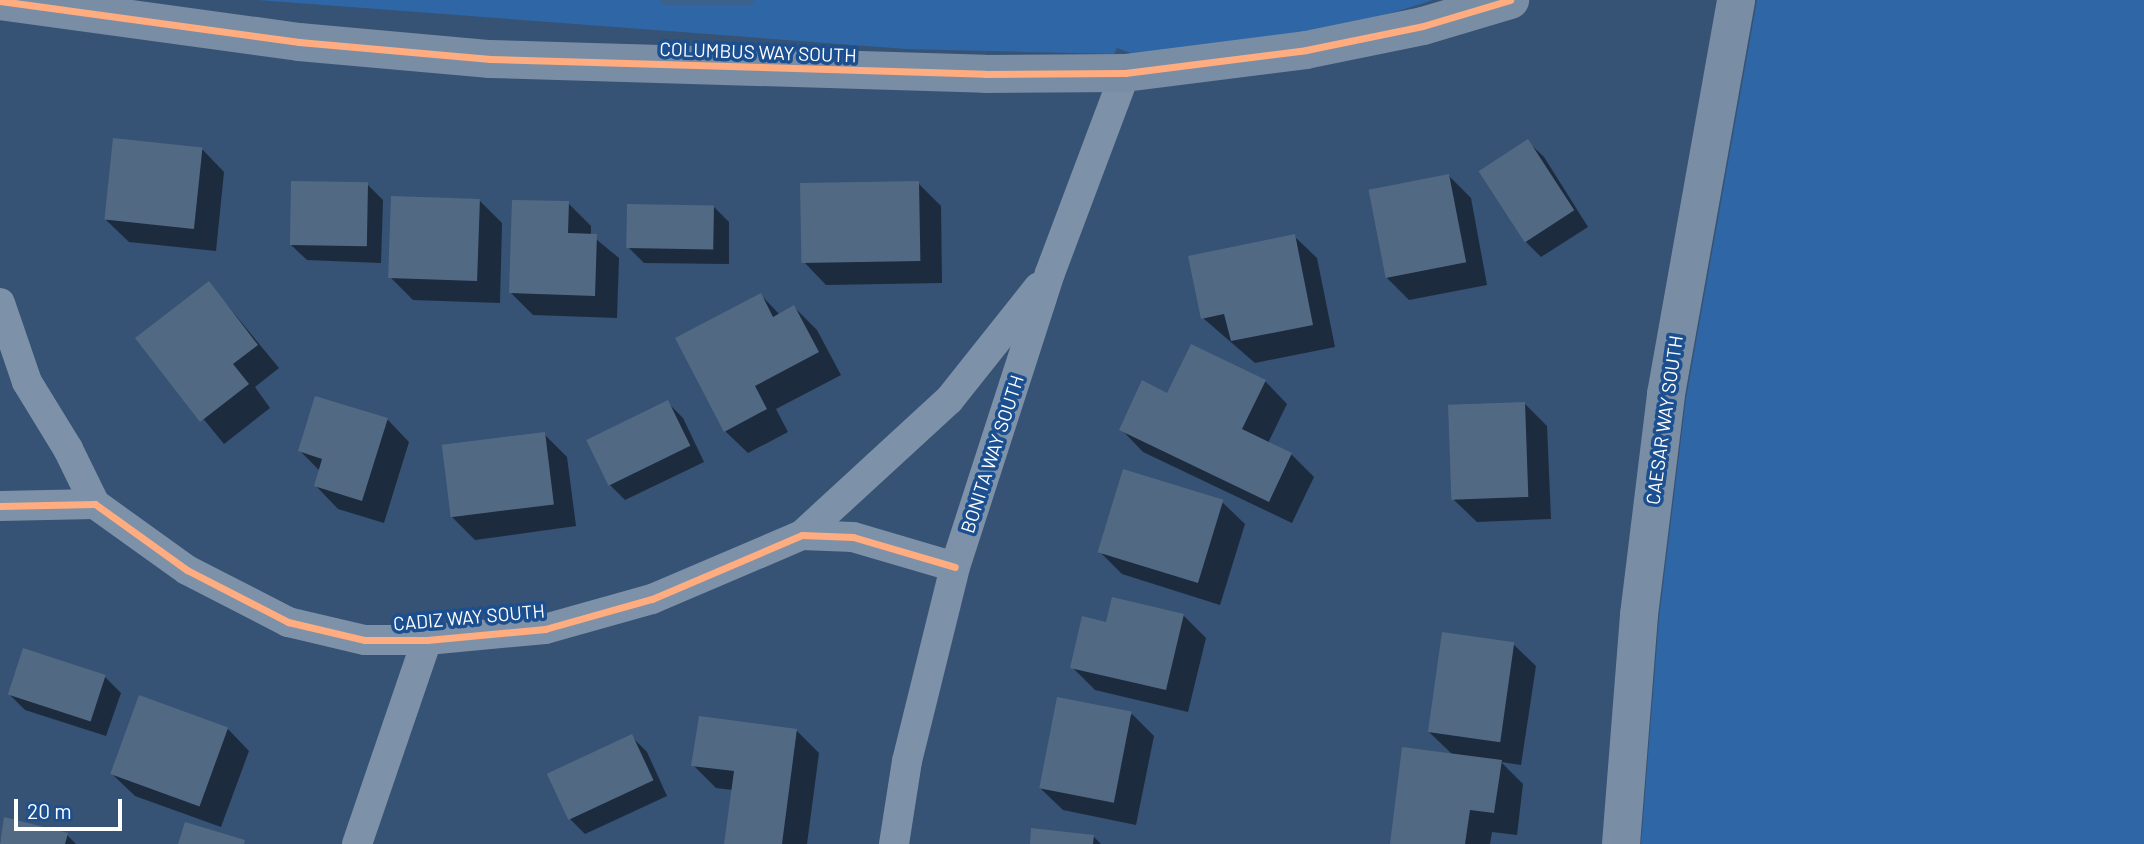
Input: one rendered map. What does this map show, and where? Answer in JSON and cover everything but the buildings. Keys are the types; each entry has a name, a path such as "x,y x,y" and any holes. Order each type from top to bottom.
{"street":[{"name":"COLUMBUS WAY SOUTH","path":"0,1 299,42 490,59 985,74 1125,73 1306,50 1423,26 1510,0"},
{"name":"CAESAR WAY SOUTH","path":"1620,844 1639,615 1666,394 1736,0"},
{"name":"BONITA WAY SOUTH","path":"894,844 907,761 955,567 1050,274 1125,73"},
{"path":"802,535 950,400 1050,274"},
{"path":"0,303 27,382 95,504 0,506"},
{"name":"CADIZ WAY SOUTH","path":"95,504 187,570 288,622 365,640 427,640 545,629 652,599 802,535 853,537 955,567"},
{"path":"357,844 427,640"}],"shaded area":[{"path":"257,0 1433,0 1291,45 1131,53 1117,48 1114,54 906,49"},
{"path":"1757,0 2144,0 2144,844 1641,844 1659,618 1686,398"}],"waterway":[{"path":"665,0 749,0"}],"cycle path":[{"path":"0,1 299,42 490,59 985,74 1125,73 1306,50 1423,26 1510,0"},
{"path":"0,506 95,504 187,570 288,622 365,640 427,640 545,629 652,599 802,535 853,537 955,567"}]}
